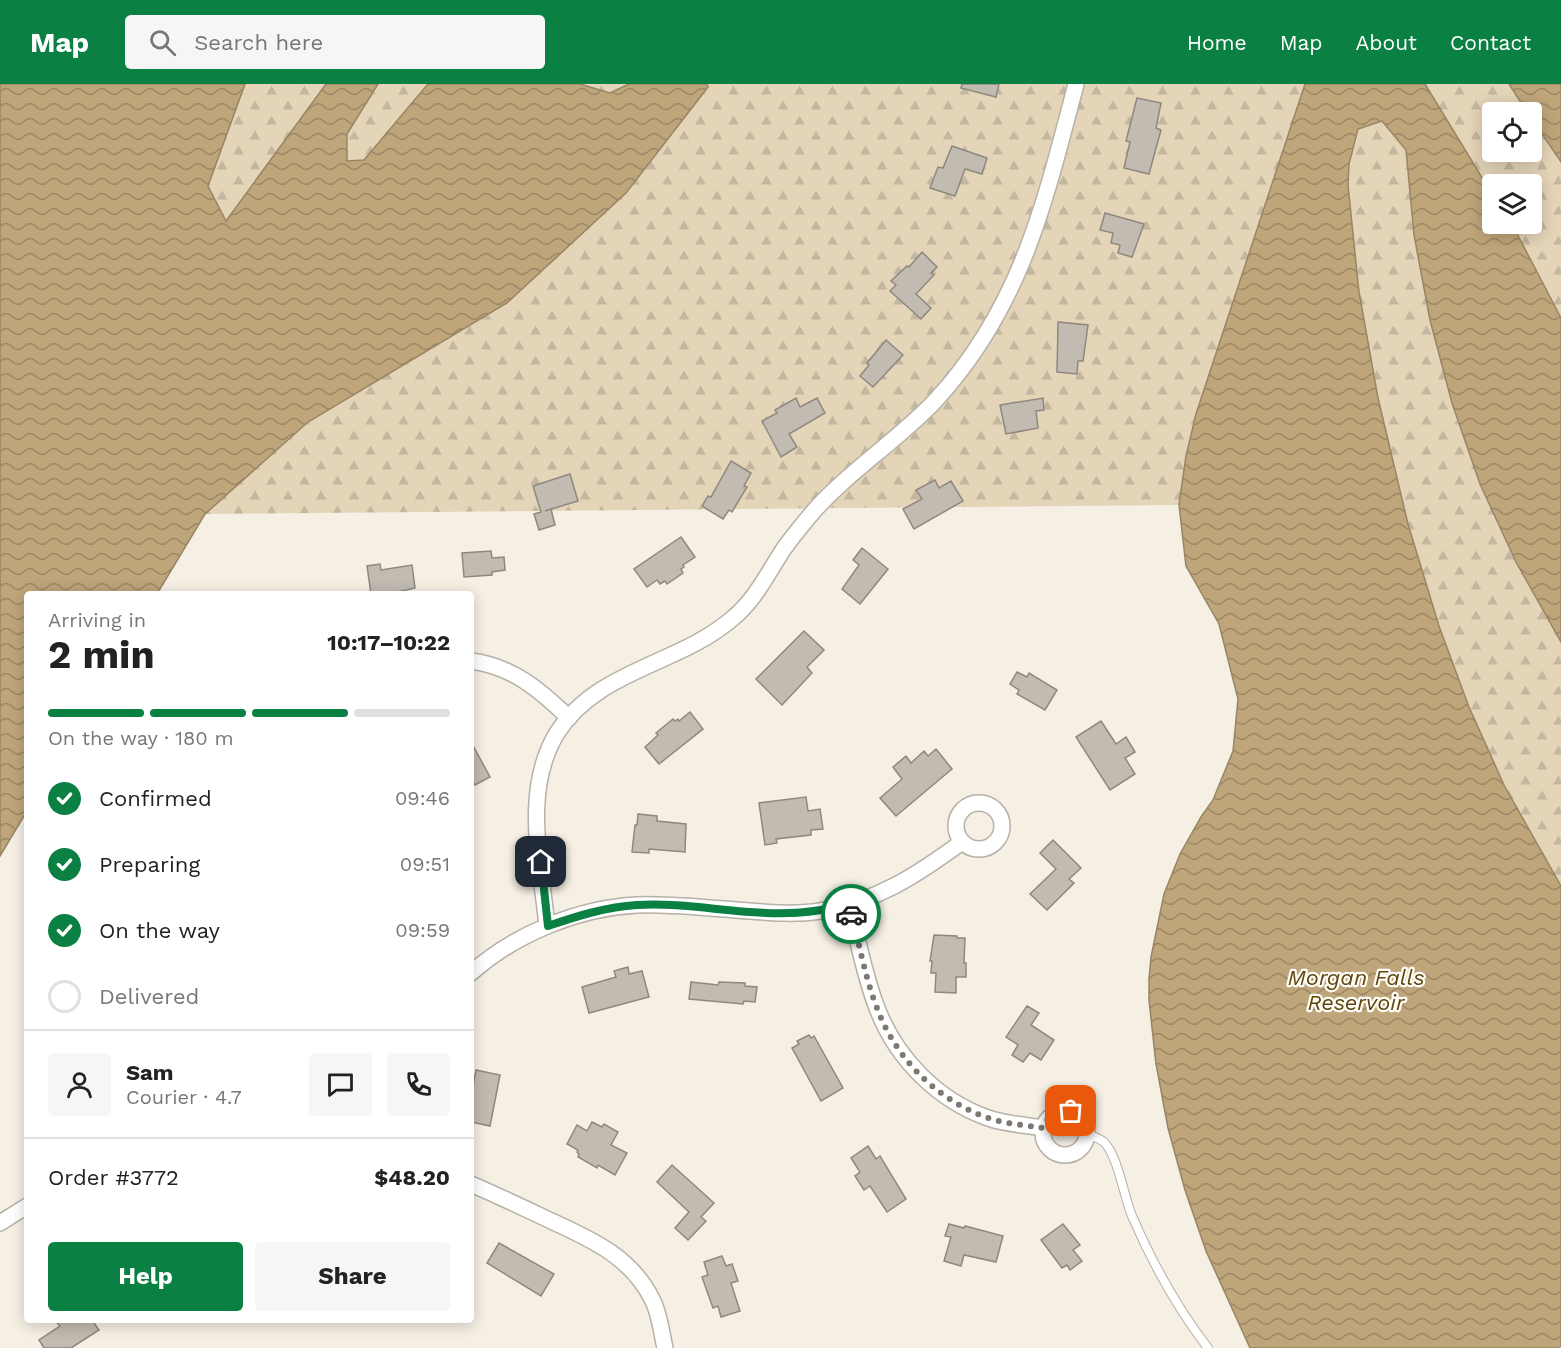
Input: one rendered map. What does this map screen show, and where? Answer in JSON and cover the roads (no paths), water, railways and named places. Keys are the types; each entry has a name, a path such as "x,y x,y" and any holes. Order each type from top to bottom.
{"street":[{"path":"548,926 536,819 536,792 547,753 557,734 585,702 602,689 628,674 705,638 734,618 755,595 785,546 813,512 835,490 911,426 960,372 999,312 1027,253 1048,190 1076,84"},
{"path":"474,661 507,670 527,681 569,718"},
{"path":"474,971 502,950 548,926 589,913 636,905 787,913 818,911 849,905 892,889 920,873 962,842"},
{"path":"849,905 876,1007 889,1035 905,1059 929,1084 957,1104 988,1118 1043,1128"},
{"path":"1064,1110 1080,1116 1086,1124 1088,1133 1085,1143 1079,1150 1070,1155 1061,1155 1046,1146 1043,1128 1050,1115 1064,1110"},
{"path":"474,1185 598,1243 623,1261 642,1282 652,1300 659,1316 664,1348"},
{"path":"0,1223 24,1208"}],"lane":[{"path":"1088,1133 1104,1143 1115,1163 1131,1214 1152,1259 1189,1323 1208,1348"}],"water":[{"path":"0,84 245,84 208,186 226,221 326,84 378,84 347,134 347,161 364,160 428,84 580,84 610,93 629,84 707,84 708,87 626,193 507,303 308,422 205,514 159,591 24,591 24,816 0,856"},
{"name":"Morgan Falls Reservoir","path":"1305,84 1425,84 1482,178 1482,234 1517,234 1561,318 1561,642 1516,562 1480,484 1452,403 1430,320 1414,235 1406,150 1382,121 1358,129 1349,164 1348,185 1359,292 1378,398 1408,524 1439,626 1469,707 1504,785 1561,886 1561,1346 1558,1348 1250,1348 1206,1251 1185,1190 1168,1128 1156,1064 1149,1000 1151,957 1164,894 1180,854 1213,800 1233,751 1238,699 1219,624 1186,566 1179,505 1186,456 1196,414"},
{"path":"1509,84 1561,84 1561,162 1542,134 1542,102 1521,102"}]}
